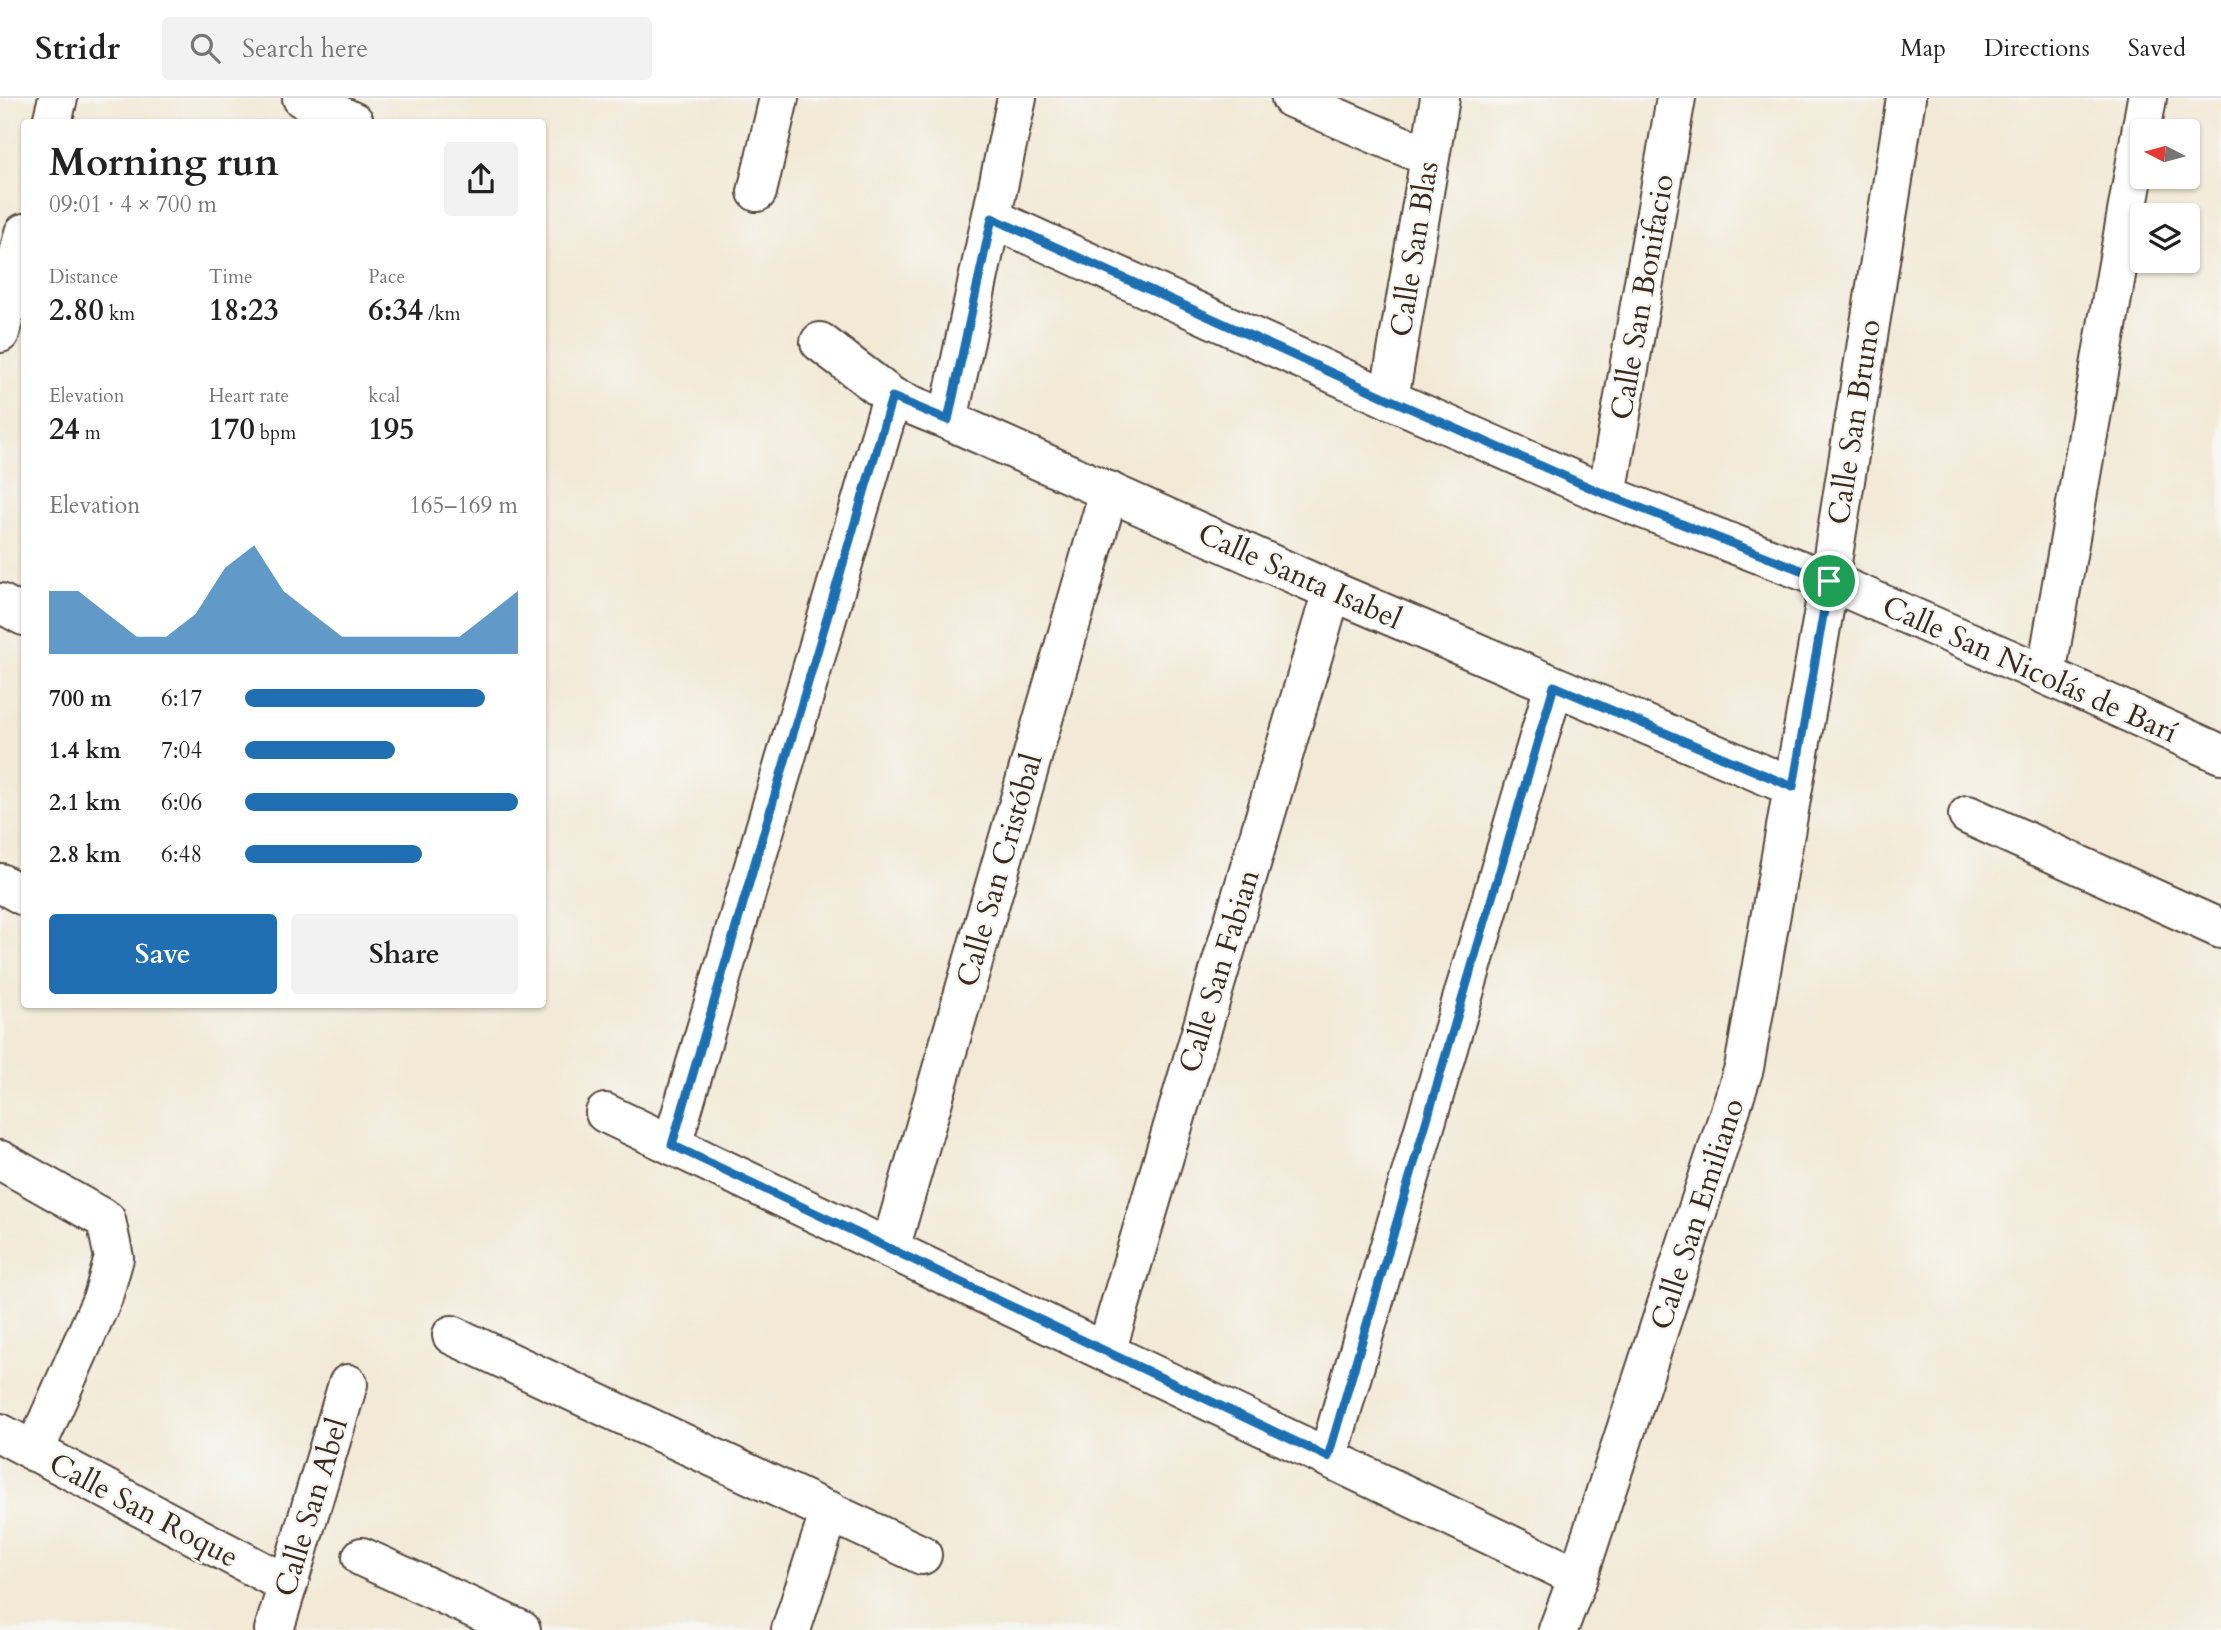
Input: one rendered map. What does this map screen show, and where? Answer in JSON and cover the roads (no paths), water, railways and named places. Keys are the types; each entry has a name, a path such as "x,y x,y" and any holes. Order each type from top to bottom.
{"street":[{"path":"53,119 58,98"},
{"path":"302,98 348,119"},
{"path":"948,420 1017,98"},
{"path":"1291,98 1429,157"},
{"name":"Calle San Blas","path":"1389,399 1440,98"},
{"name":"Calle San Bonifacio","path":"1607,495 1676,98"},
{"name":"Calle San Bruno","path":"1793,787 1829,581 1906,98"},
{"path":"2046,675 2147,98"},
{"path":"757,192 774,100"},
{"name":"Calle San Nicolás de Barí","path":"992,218 1607,495 1829,581 2221,754"},
{"path":"21,245 0,330 21,340"},
{"name":"Calle Santa Isabel","path":"820,342 892,397 1332,591 1793,787"},
{"path":"672,1145 892,397"},
{"name":"Calle San Cristóbal","path":"890,1249 1109,491"},
{"name":"Calle San Fabian","path":"1106,1352 1332,591"},
{"path":"0,603 21,614"},
{"path":"1328,1457 1554,686"},
{"name":"Calle San Emiliano","path":"1558,1630 1578,1577 1744,1068 1793,787"},
{"path":"1968,815 2221,929"},
{"path":"0,883 21,894"},
{"path":"605,1113 1578,1577"},
{"path":"0,1160 106,1220 114,1258 103,1297 34,1452"},
{"path":"452,1335 922,1555"},
{"name":"Calle San Abel","path":"274,1630 348,1384"},
{"name":"Calle San Roque","path":"0,1433 288,1585"},
{"path":"791,1630 830,1511"},
{"path":"362,1557 521,1630"}]}
